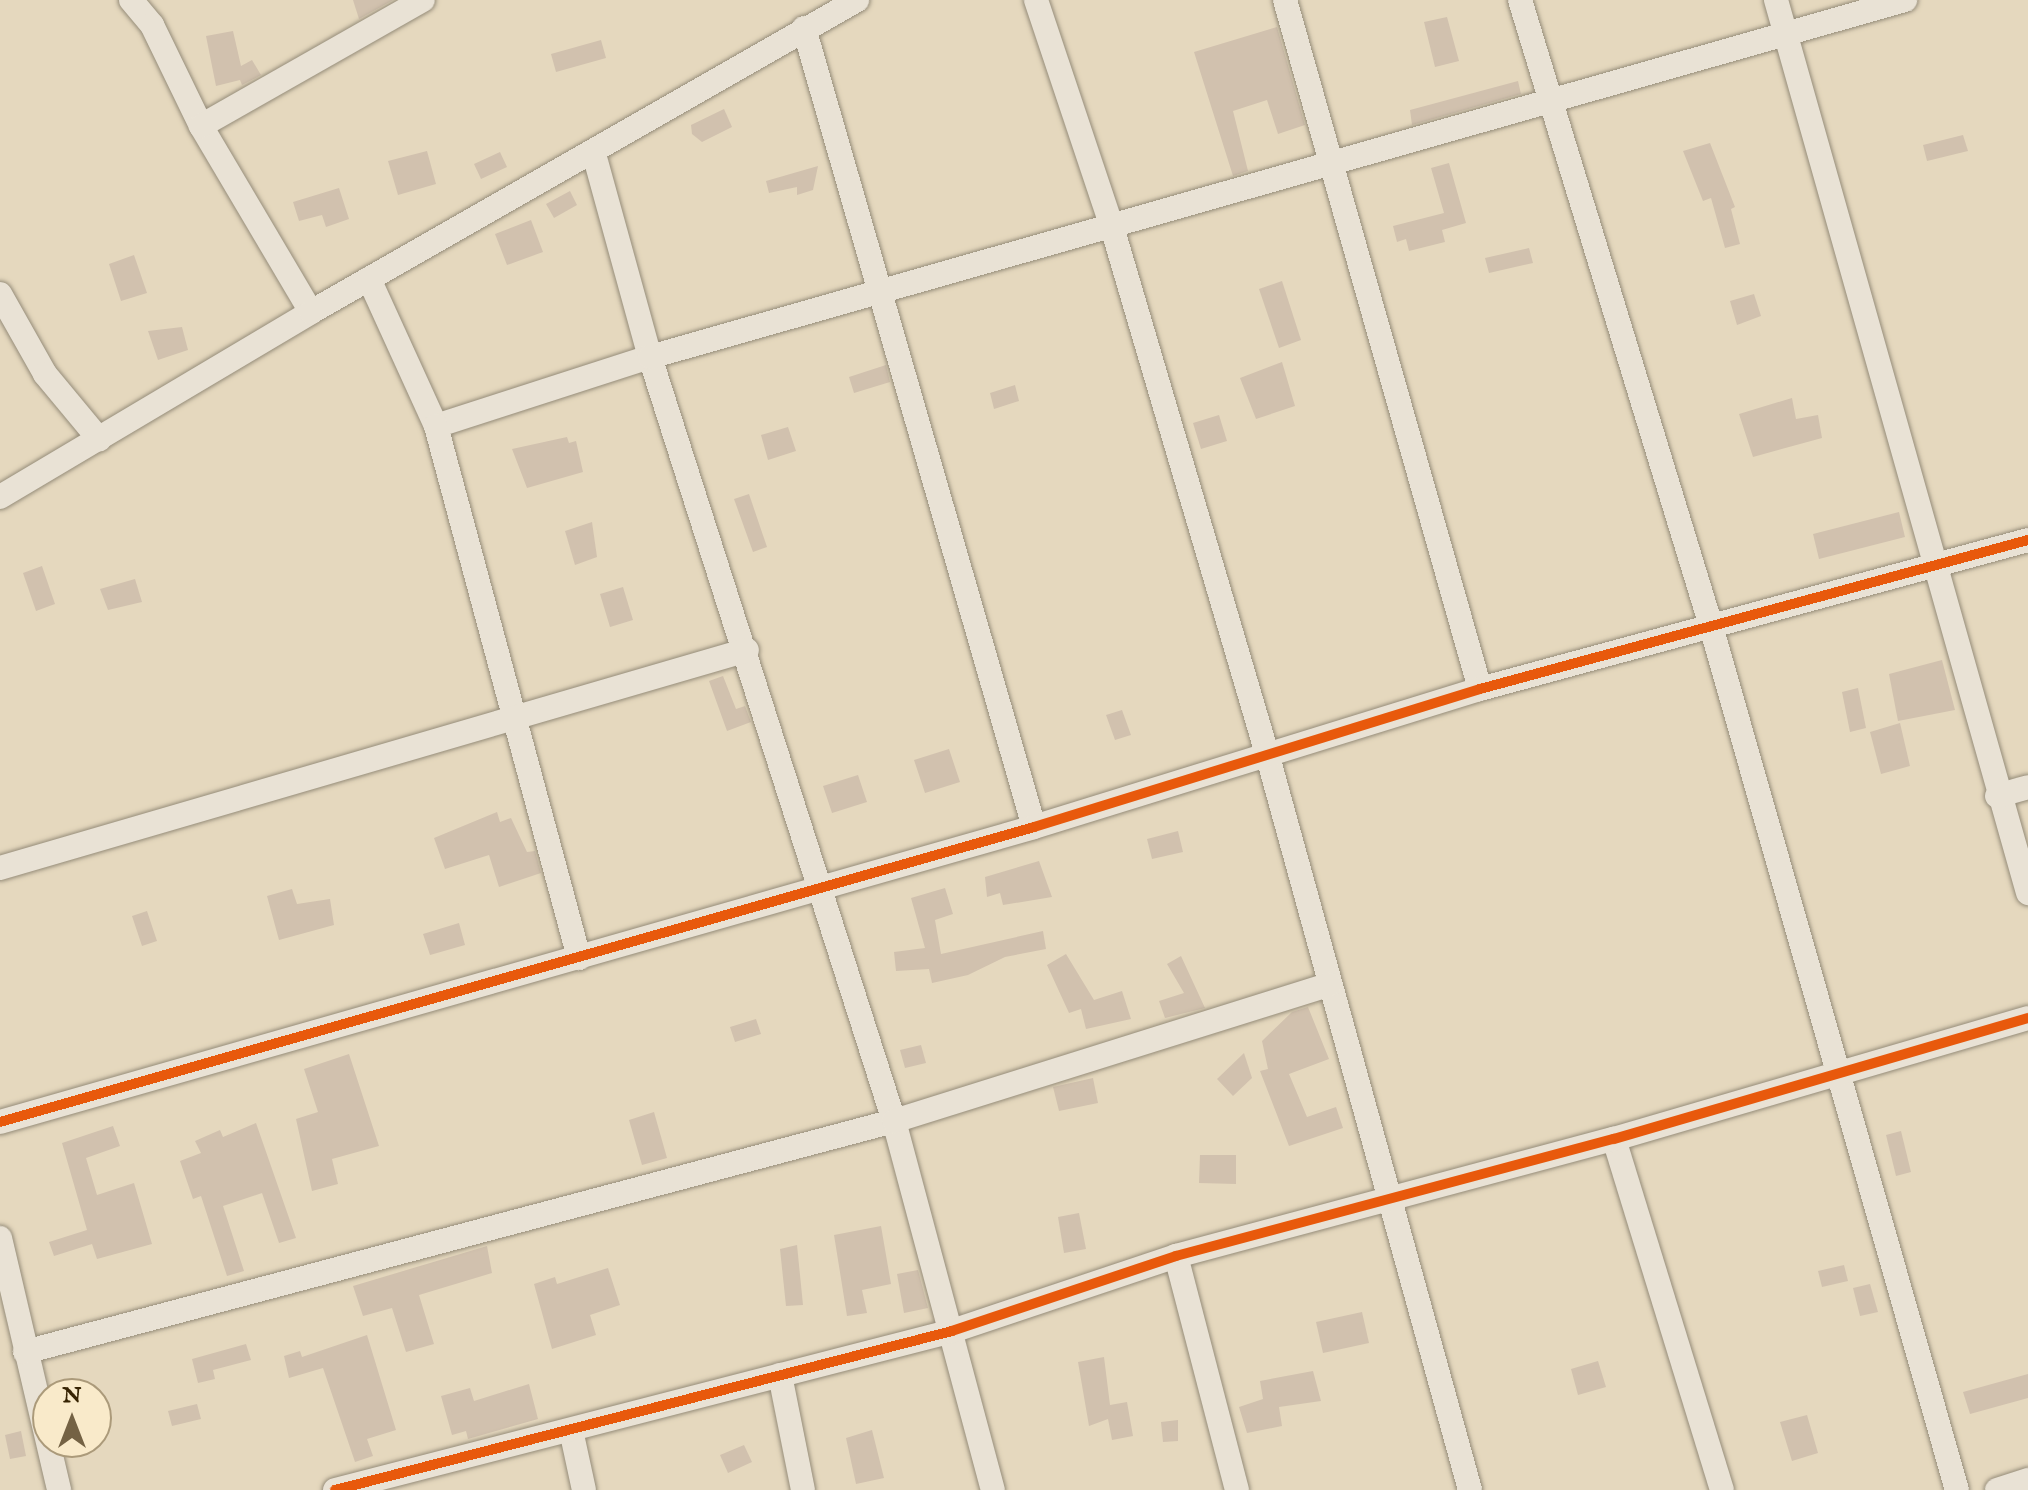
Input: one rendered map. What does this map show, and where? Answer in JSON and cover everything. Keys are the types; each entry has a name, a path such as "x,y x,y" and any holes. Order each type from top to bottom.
{"street":[{"path":"131,0 152,25 201,126 311,312"},
{"path":"201,126 423,0"},
{"path":"0,497 311,312 594,154 804,28 822,8 857,0"},
{"path":"1036,0 1112,227 1268,757 1470,1490"},
{"path":"1285,0 1480,689"},
{"path":"1520,0 1711,626 1957,1490"},
{"path":"1776,0 1936,564 1997,796 2028,893"},
{"path":"436,426 650,357 1332,167 1905,0"},
{"path":"804,28 1034,827"},
{"path":"594,154 650,357 747,650 894,1121 993,1490"},
{"path":"369,279 436,426 517,717 579,958"},
{"path":"0,294 45,374 99,439"},
{"path":"0,1122 1034,827 1480,689 2028,540"},
{"path":"0,868 747,650"},
{"path":"1997,796 2028,787"},
{"path":"25,1352 894,1121 1329,985"},
{"path":"335,1490 952,1331 1176,1256 1614,1139 2028,1018"},
{"path":"1614,1139 1722,1490"},
{"path":"0,1238 59,1490"},
{"path":"1176,1256 1237,1490"},
{"path":"780,1375 803,1490"},
{"path":"571,1430 584,1490"},
{"path":"1997,1490 2028,1480"}],"building":[{"path":"353,0 393,0 359,19"},
{"path":"1447,17 1459,61 1435,67 1424,22"},
{"path":"1277,27 1305,125 1278,134 1267,100 1233,111 1248,171 1233,176 1194,52"},
{"path":"233,31 241,66 252,60 261,75 242,85 240,80 216,86 206,36"},
{"path":"601,40 606,58 556,72 551,54"},
{"path":"1518,81 1521,94 1412,125 1410,110"},
{"path":"724,109 732,127 702,142 692,134 691,125"},
{"path":"1963,135 1968,151 1927,161 1923,145"},
{"path":"1710,143 1735,207 1731,209 1740,244 1725,248 1711,198 1703,201 1683,151"},
{"path":"427,151 436,184 398,195 388,161"},
{"path":"500,152 507,167 481,179 474,164"},
{"path":"1449,163 1466,223 1442,230 1445,242 1409,251 1406,239 1397,242 1393,226 1444,213 1431,168"},
{"path":"818,166 813,190 797,195 797,187 769,193 766,181"},
{"path":"339,188 349,219 326,227 322,215 299,221 293,202"},
{"path":"570,191 577,205 554,218 546,204"},
{"path":"531,220 543,252 507,265 495,234"},
{"path":"1529,248 1533,263 1489,273 1485,258"},
{"path":"134,255 147,293 121,301 109,264"},
{"path":"1282,281 1301,340 1279,348 1259,289"},
{"path":"1754,294 1761,316 1737,325 1730,301"},
{"path":"182,327 188,350 158,360 148,331"},
{"path":"1282,362 1295,406 1256,419 1240,378"},
{"path":"886,365 890,382 854,393 849,377"},
{"path":"1015,385 1019,401 994,409 990,393"},
{"path":"1792,398 1796,419 1818,415 1822,438 1753,457 1739,414"},
{"path":"1219,415 1227,441 1201,449 1193,423"},
{"path":"788,427 796,451 768,460 761,435"},
{"path":"567,437 569,443 576,441 583,472 527,488 512,449"},
{"path":"749,494 767,547 753,552 734,499"},
{"path":"1899,512 1905,537 1819,559 1813,534"},
{"path":"592,522 597,557 575,565 565,531"},
{"path":"42,566 55,604 36,611 23,573"},
{"path":"135,579 142,602 108,610 100,589"},
{"path":"623,587 633,620 610,627 600,594"},
{"path":"1942,660 1955,710 1898,721 1889,674"},
{"path":"723,676 736,709 745,706 751,722 727,731 709,681"},
{"path":"1858,688 1866,728 1850,732 1842,692"},
{"path":"1122,710 1131,735 1115,740 1106,715"},
{"path":"1900,723 1910,766 1881,774 1870,732"},
{"path":"949,749 960,782 925,793 914,760"},
{"path":"858,775 867,802 832,813 823,786"},
{"path":"497,812 500,822 511,818 527,852 535,851 541,873 499,887 489,855 445,869 434,838"},
{"path":"1178,831 1183,852 1152,859 1147,839"},
{"path":"1039,861 1052,897 1003,905 1000,893 987,897 985,877"},
{"path":"945,888 953,914 935,920 941,954 1043,931 1046,949 1005,957 968,975 932,983 929,969 896,971 894,952 925,948 911,898"},
{"path":"292,889 297,904 330,899 334,925 279,940 267,896"},
{"path":"147,911 157,941 142,946 132,916"},
{"path":"459,923 465,945 430,955 423,934"},
{"path":"1066,954 1094,1000 1122,991 1131,1019 1086,1029 1081,1009 1069,1013 1047,965"},
{"path":"1181,956 1205,1008 1165,1018 1159,1001 1184,993 1167,964"},
{"path":"1308,1007 1329,1059 1289,1074 1307,1117 1336,1107 1343,1128 1289,1146 1260,1071 1268,1069 1262,1041 1292,1012"},
{"path":"756,1019 761,1034 735,1042 730,1027"},
{"path":"921,1045 926,1063 905,1068 900,1050"},
{"path":"1244,1053 1252,1078 1233,1096 1217,1079"},
{"path":"349,1054 379,1146 332,1159 338,1184 312,1191 296,1119 318,1112 304,1069"},
{"path":"1093,1078 1098,1103 1059,1111 1053,1087"},
{"path":"654,1112 667,1158 642,1165 629,1120"},
{"path":"256,1123 296,1238 279,1243 262,1193 223,1206 244,1271 227,1276 201,1196 193,1199 180,1161 201,1153 195,1141 220,1130 223,1137"},
{"path":"113,1126 120,1146 86,1158 97,1195 134,1183 152,1244 97,1259 92,1244 54,1256 49,1242 87,1230 62,1143"},
{"path":"1901,1131 1911,1172 1896,1176 1886,1135"},
{"path":"1200,1155 1236,1155 1236,1184 1199,1183"},
{"path":"1079,1213 1086,1249 1064,1253 1058,1217"},
{"path":"881,1226 891,1284 862,1290 867,1313 847,1316 834,1235"},
{"path":"797,1245 803,1305 786,1306 780,1249"},
{"path":"487,1246 492,1273 419,1295 434,1344 406,1352 392,1308 363,1316 353,1286"},
{"path":"1844,1265 1848,1281 1822,1287 1818,1271"},
{"path":"608,1268 620,1305 590,1315 596,1335 552,1349 534,1284 555,1277 557,1284"},
{"path":"918,1270 928,1308 904,1313 897,1274"},
{"path":"1870,1284 1878,1312 1860,1316 1853,1288"},
{"path":"1362,1312 1369,1343 1323,1353 1316,1322"},
{"path":"367,1335 396,1430 367,1439 373,1456 355,1462 323,1368 289,1378 284,1356 300,1351 302,1357"},
{"path":"246,1344 251,1360 213,1370 215,1379 198,1383 192,1359"},
{"path":"1104,1357 1110,1405 1127,1402 1133,1436 1112,1440 1108,1419 1089,1426 1078,1362"},
{"path":"1598,1361 1606,1387 1578,1395 1571,1369"},
{"path":"1313,1371 1321,1401 1279,1407 1282,1426 1247,1433 1239,1407 1263,1399 1260,1381"},
{"path":"2028,1374 2028,1398 1970,1414 1963,1392"},
{"path":"529,1384 538,1419 468,1439 466,1431 452,1435 441,1396 470,1388 474,1401"},
{"path":"197,1404 201,1419 172,1426 168,1411"},
{"path":"1807,1415 1818,1453 1792,1461 1780,1422"},
{"path":"1178,1420 1178,1441 1163,1442 1161,1422"},
{"path":"872,1430 884,1478 856,1484 846,1438"},
{"path":"21,1431 26,1456 10,1459 5,1435"},
{"path":"744,1445 752,1462 728,1473 720,1455"}],"cycle path":[{"path":"0,1122 1034,827 1480,689 2028,540"},
{"path":"335,1490 952,1331 1176,1256 1614,1139 2028,1018"}]}
